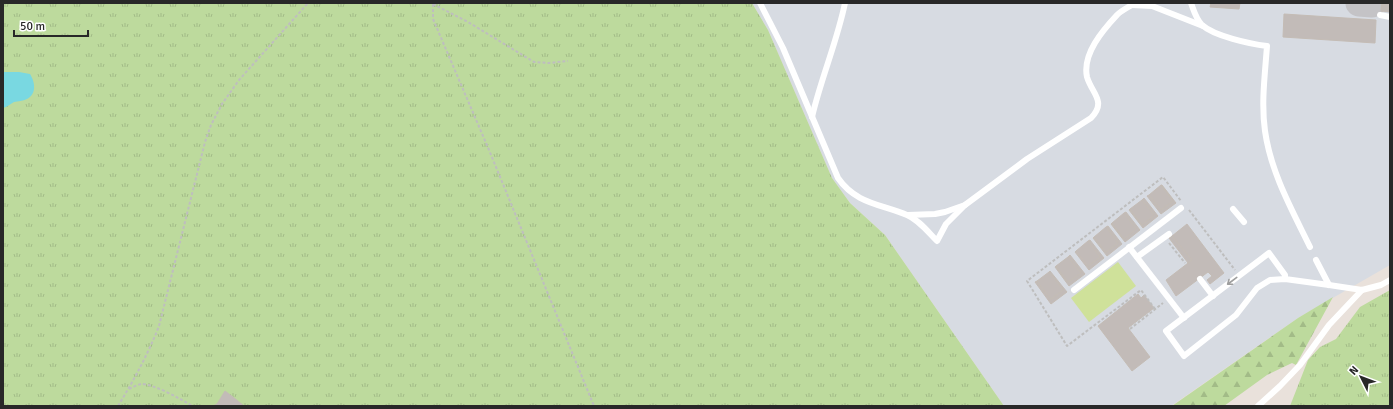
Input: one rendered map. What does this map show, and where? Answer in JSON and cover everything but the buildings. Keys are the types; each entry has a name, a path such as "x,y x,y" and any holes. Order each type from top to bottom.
{"lane":[{"path":"812,117 845,3"},
{"path":"1191,3 1196,16 1203,26"},
{"path":"761,4 783,48 838,178 852,194 866,201 908,215 937,241 946,224 965,205 1027,159 1091,118 1097,112 1098,103 1096,95 1087,76 1088,61 1095,41 1118,14 1134,4 1152,6 1203,26 1219,34 1252,44 1267,46 1263,108 1269,153 1278,182 1310,247"},
{"path":"1380,15 1390,17"},
{"path":"908,215 936,214 965,205"},
{"path":"1074,290 1181,208"},
{"path":"1234,209 1244,222"},
{"path":"1137,257 1166,236"},
{"path":"1129,247 1184,318"},
{"path":"1285,279 1285,275 1268,253 1166,331 1184,356 1236,316 1257,288 1270,280 1285,279 1362,290 1381,285 1390,280"},
{"path":"1316,260 1329,285"},
{"path":"1200,279 1213,296"},
{"path":"1258,406 1300,365 1329,325 1362,290"}],"path":[{"path":"118,406 152,345 159,326 210,125 222,104 239,80 308,3"},
{"path":"568,61 549,63 534,62 468,22 433,4 433,19 489,150 594,406"},
{"path":"1166,236 1185,263"},
{"path":"1130,329 1164,302"},
{"path":"128,390 140,384 149,385 182,399 192,406"}],"shaded area":[{"path":"752,3 1390,3 1390,265 1298,318 1171,406 1004,406 885,235 850,203 832,178 768,30"}],"green space":[{"path":"3,3 752,3 768,30 832,178 850,203 885,235 1004,406 3,406"},
{"path":"1118,262 1136,286 1089,322 1071,298"},
{"path":"1390,290 1390,406 1290,406 1308,360 1320,347 1336,339 1360,307"},
{"path":"1333,297 1296,365 1292,363 1267,375 1224,406 1172,406 1298,318"}],"water":[{"path":"3,72 30,74 33,81 34,91 30,97 25,100 14,102 3,108"}],"taxiway":[{"path":"1359,3 1372,4"}]}
